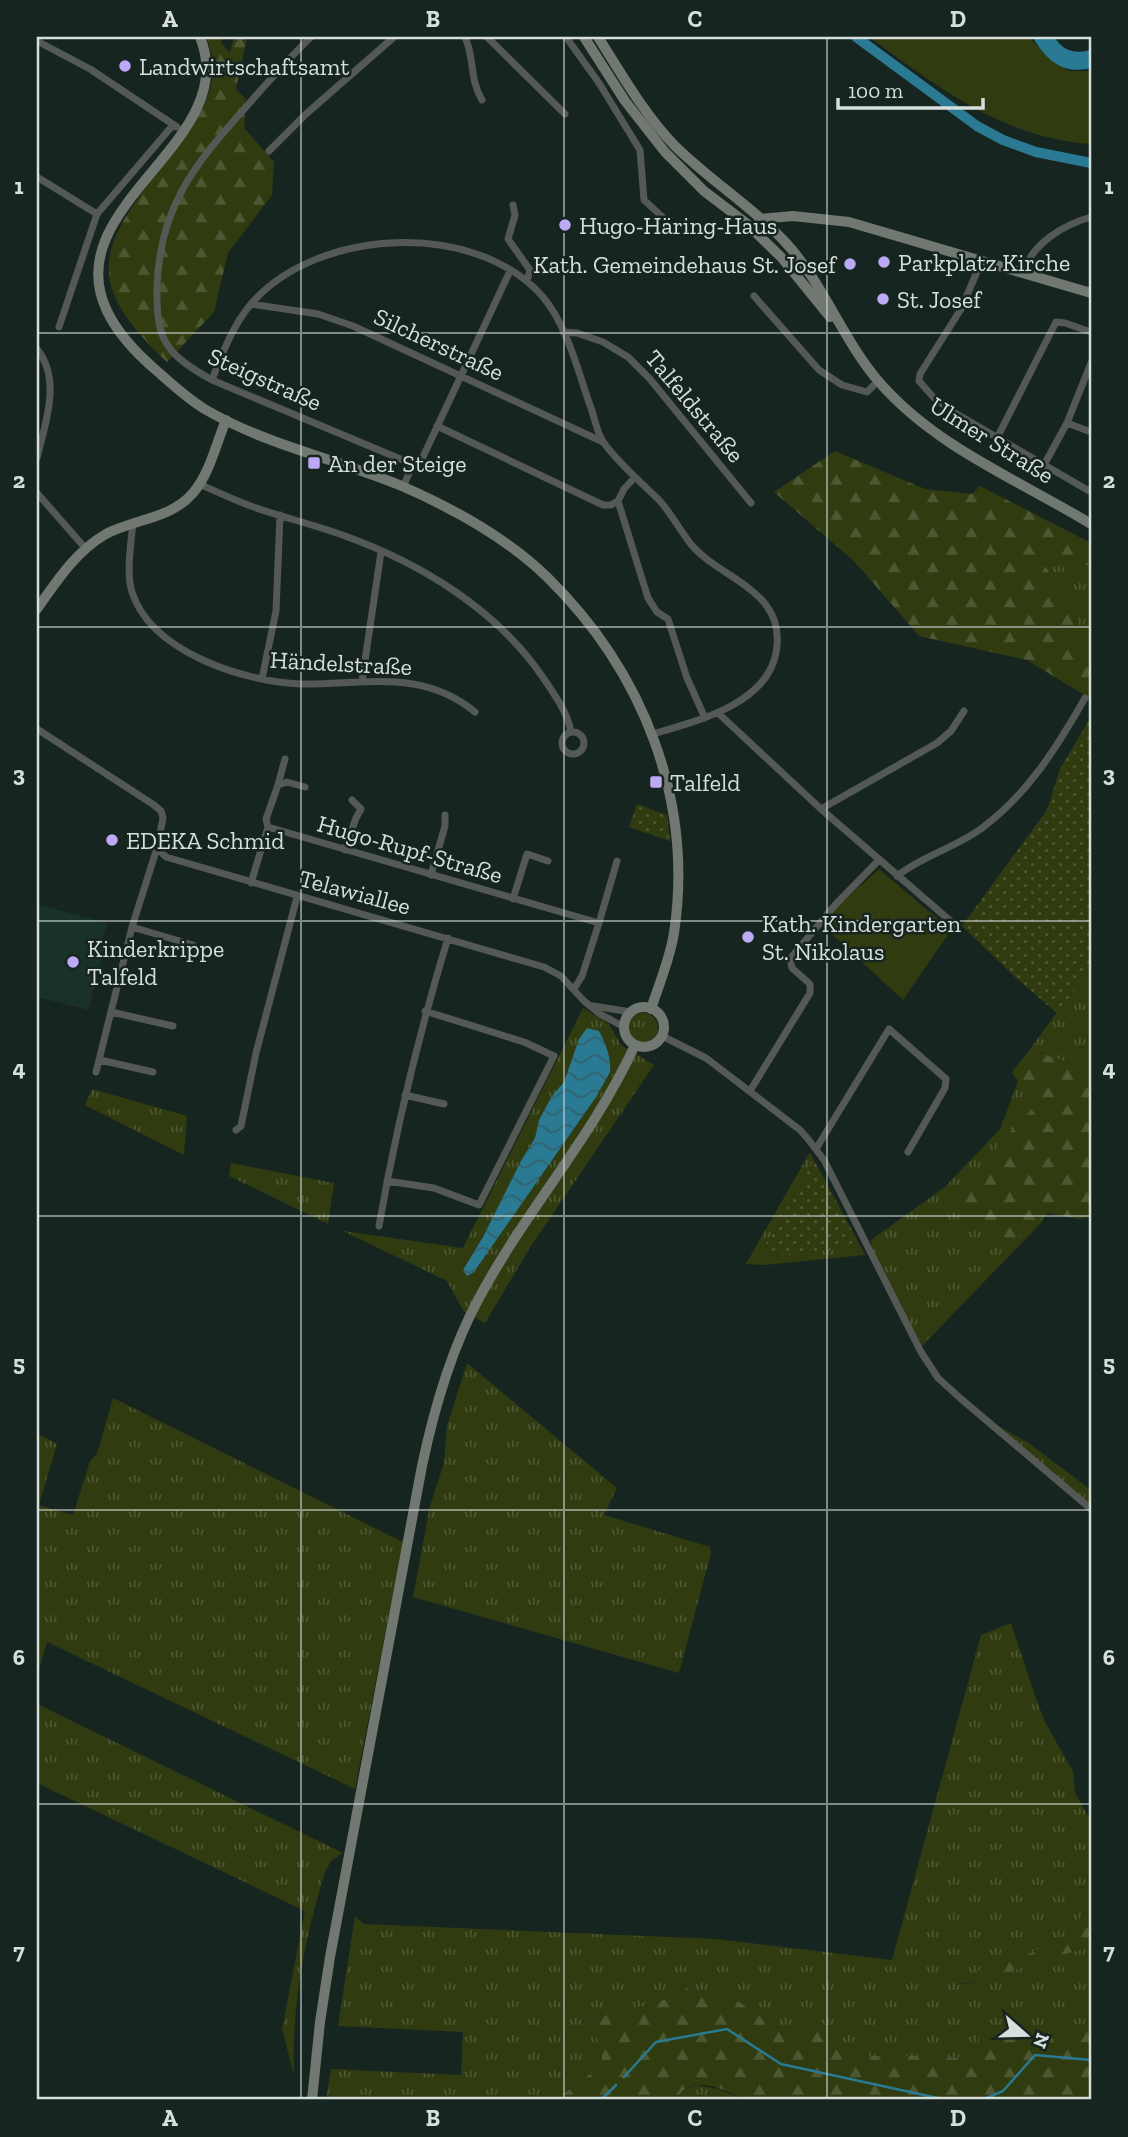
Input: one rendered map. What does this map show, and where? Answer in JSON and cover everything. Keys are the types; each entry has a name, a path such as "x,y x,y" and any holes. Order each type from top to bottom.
{"main road":[{"path":"200,37 205,61 202,97 128,201 99,258 99,285 107,312 131,347 195,402 226,420 403,487 492,534 546,575 595,633 629,685 653,734 667,779 675,819 678,898 671,945 651,1009"},
{"name":"Ulmer Straße","path":"584,37 625,101 665,152 704,191 746,223 782,258 856,349"},
{"name":"Ulmer Straße","path":"598,37 631,88 674,144 713,180 763,218 795,253 878,381 911,416 955,446 1091,524"},
{"path":"746,223 763,218 802,216 849,222 1091,293"},
{"path":"37,609 72,564 103,536 173,509 192,494 200,484 226,420"},
{"path":"641,1007 651,1009 662,1018 662,1036 649,1047 635,1045 627,1039 624,1027 631,1012 641,1007"},
{"path":"312,2100 330,1957 420,1480 440,1394 457,1344 482,1292 512,1242 596,1119 635,1045"}],"street":[{"name":"Steigstraße","path":"311,37 200,159 172,208 158,268 158,317 164,342 189,367 212,380 416,466"},
{"path":"270,151 306,114 394,37"},
{"path":"464,37 469,47 474,87 482,100"},
{"path":"487,37 565,114"},
{"path":"566,37 599,83 640,150 644,200 669,223"},
{"path":"37,41 87,68 178,128 97,214 59,327"},
{"path":"37,177 97,214"},
{"path":"513,205 515,215 508,239 530,270 527,281"},
{"path":"1023,272 1027,261 1055,233 1068,224 1091,217"},
{"path":"212,380 232,335 251,304 264,291 327,254 373,243 421,243 474,255 527,281 555,315 603,442 661,503 696,550 761,597 774,622 776,653 771,666 749,694 734,706 718,713 653,734"},
{"path":"982,260 961,309 920,374 919,381 934,398 955,413 1091,492"},
{"path":"403,487 410,471 422,459 510,271"},
{"path":"754,296 819,370 842,385 867,392 878,381"},
{"name":"Silcherstraße","path":"251,304 333,318 603,442"},
{"path":"997,438 1056,322 1091,332"},
{"name":"Talfeldstraße","path":"563,332 577,333 603,342 628,357 650,379 751,503"},
{"path":"37,349 45,359 52,384 37,458"},
{"path":"1044,465 1067,423 1091,363"},
{"path":"1082,388 1091,392"},
{"path":"1067,423 1091,432"},
{"path":"437,426 603,505 618,501 635,477"},
{"path":"200,484 247,505 349,537 417,569 466,599 517,643 552,692 571,732"},
{"path":"37,493 86,549"},
{"path":"618,501 648,598 657,612 668,619 674,631 687,678 705,718"},
{"path":"262,679 276,611 280,515"},
{"name":"Händelstraße","path":"133,523 130,545 131,591 144,616 164,636 188,652 210,663 262,679 302,684 378,680 420,686 457,699 475,712"},
{"path":"362,681 381,552"},
{"path":"897,876 981,829 1012,802 1048,761 1085,698"},
{"path":"821,809 937,743 951,731 964,711"},
{"path":"718,713 821,809 956,925"},
{"path":"37,729 161,811 163,818 157,848 132,927 96,1072"},
{"path":"251,883 285,759"},
{"path":"278,785 287,782 306,787"},
{"path":"345,850 361,809 352,800"},
{"path":"431,875 445,826 445,815"},
{"name":"Hugo-Rupf-Straße","path":"268,827 599,923"},
{"name":"Telawiallee","path":"157,848 166,857 544,967 561,976 592,1006 624,1027"},
{"path":"513,899 527,854 548,860"},
{"path":"574,989 582,976 617,860"},
{"path":"750,1091 810,993 810,984 792,968 790,959 835,905 879,860"},
{"path":"236,1130 241,1126 297,897"},
{"path":"132,927 193,945"},
{"path":"379,1226 425,1011 448,938"},
{"path":"592,1006 631,1012"},
{"path":"387,1181 434,1188 479,1205 554,1056 524,1042 425,1011"},
{"path":"111,1012 173,1026"},
{"path":"816,1149 889,1029 946,1079 945,1088 908,1152"},
{"path":"662,1036 706,1058 800,1130 824,1160 920,1352 939,1378 1091,1509"},
{"path":"100,1060 153,1072"},
{"path":"405,1095 443,1104"}],"shaded area":[{"name":"Kinderkrippe Talfeld","path":"39,905 107,923 102,942 106,943 88,1010 37,997"}],"green space":[{"path":"206,37 222,37 221,43 230,53 234,37 247,37 236,89 246,99 244,128 274,162 272,195 228,253 214,312 167,362 124,314 114,295 109,262 119,230 138,199 186,136 205,104 213,71"},
{"path":"869,37 1029,37 1047,56 1069,71 1091,71 1091,144 1059,140 1000,121 946,91"},
{"path":"835,451 925,489 972,494 980,486 1091,543 1091,567 1065,555 1044,564 1079,622 1074,642 1091,658 1091,699 1027,660 919,636 855,562 774,492"},
{"path":"1065,554 1091,567 1091,658 1073,642 1044,564"},
{"path":"1091,717 1091,966 1058,1014 962,926 1047,810 1060,769"},
{"path":"637,804 667,815 670,841 629,827"},
{"path":"879,869 951,930 903,1000 822,925 839,905"},
{"path":"1091,966 1091,1071 1030,1049"},
{"path":"583,1008 609,1024 621,1045 654,1065 531,1246 485,1323 464,1312 447,1281 343,1231 463,1248"},
{"path":"643,1013 649,1014 657,1022 657,1034 649,1042 643,1043 637,1042 629,1034 628,1028 629,1022 637,1014"},
{"path":"1030,1049 1091,1071 1091,1217 1079,1219 1047,1213 1005,1250 959,1202 1000,1142 1033,1108 1012,1072"},
{"path":"1018,1081 1034,1108 1000,1142 1047,1213 1041,1223 922,1346 873,1254 871,1240 945,1187 1000,1129"},
{"path":"92,1089 187,1116 184,1155 85,1105"},
{"path":"810,1152 814,1160 760,1256 861,1247 865,1255 764,1265 746,1264"},
{"path":"814,1160 861,1247 759,1256"},
{"path":"231,1163 334,1183 328,1224 229,1176"},
{"path":"467,1363 617,1488 604,1515 710,1547 711,1553 679,1673 413,1597 430,1506 444,1463 447,1426"},
{"path":"113,1398 403,1542 355,1789 47,1642 37,1677 37,1433 57,1444 39,1505 73,1515 90,1461 97,1454"},
{"path":"1000,1427 1027,1442 1091,1490 1091,1506 1003,1432"},
{"path":"1011,1623 1045,1722 1073,1772 1075,1793 1091,1821 1091,1897 1077,1924 1061,1940 1004,1964 954,1976 953,1985 988,1979 1056,1955 1091,1947 1091,2023 976,2060 937,2056 870,2056 818,2031 773,2027 738,2001 687,1988 649,2005 580,2018 602,2044 602,2065 555,2100 326,2100 331,2069 461,2075 463,2032 338,2026 355,1916 364,1924 716,1939 892,1960 981,1635"},
{"path":"37,1704 343,1853 331,1861 325,1872 311,1921 297,1998 294,2075 282,2029 305,1911 37,1783"},
{"path":"1091,1897 1091,1947 1039,1961 987,1980 953,1985 954,1976 1004,1964 1061,1940 1077,1924"},
{"path":"687,1988 738,2001 774,2027 818,2031 870,2056 937,2056 975,2060 980,2035 1091,2023 1091,2100 747,2100 717,2088 693,2085 674,2100 555,2100 602,2065 602,2044 580,2018 649,2005"},
{"path":"697,2085 718,2089 747,2100 674,2100 687,2088"}],"water":[{"path":"587,1028 599,1031 608,1051 610,1072 596,1097 474,1272 467,1276 463,1270 535,1138 539,1120 552,1096 564,1082 579,1039"}],"waterway":[{"path":"856,37 977,126 1003,140 1036,152 1091,163"},
{"path":"1043,37 1057,54 1069,60 1091,59"},
{"path":"624,2077 656,2042 727,2029 781,2064 947,2100"},
{"path":"982,2100 1003,2091 1035,2055 1091,2060"},
{"path":"601,2100 616,2085"}],"place":[{"name":"Landwirtschaftsamt","path":"125,66"},
{"name":"Hugo-Häring-Haus","path":"565,225"},
{"name":"Parkplatz Kirche","path":"884,262"},
{"name":"Kath. Gemeindehaus St. Josef","path":"850,264"},
{"name":"St. Josef","path":"883,299"},
{"name":"An der Steige","path":"314,463"},
{"name":"Talfeld","path":"656,782"},
{"name":"EDEKA Schmid","path":"112,840"},
{"name":"Kath. Kindergarten St. Nikolaus","path":"748,937"},
{"name":"Kinderkrippe Talfeld","path":"73,962"}]}
